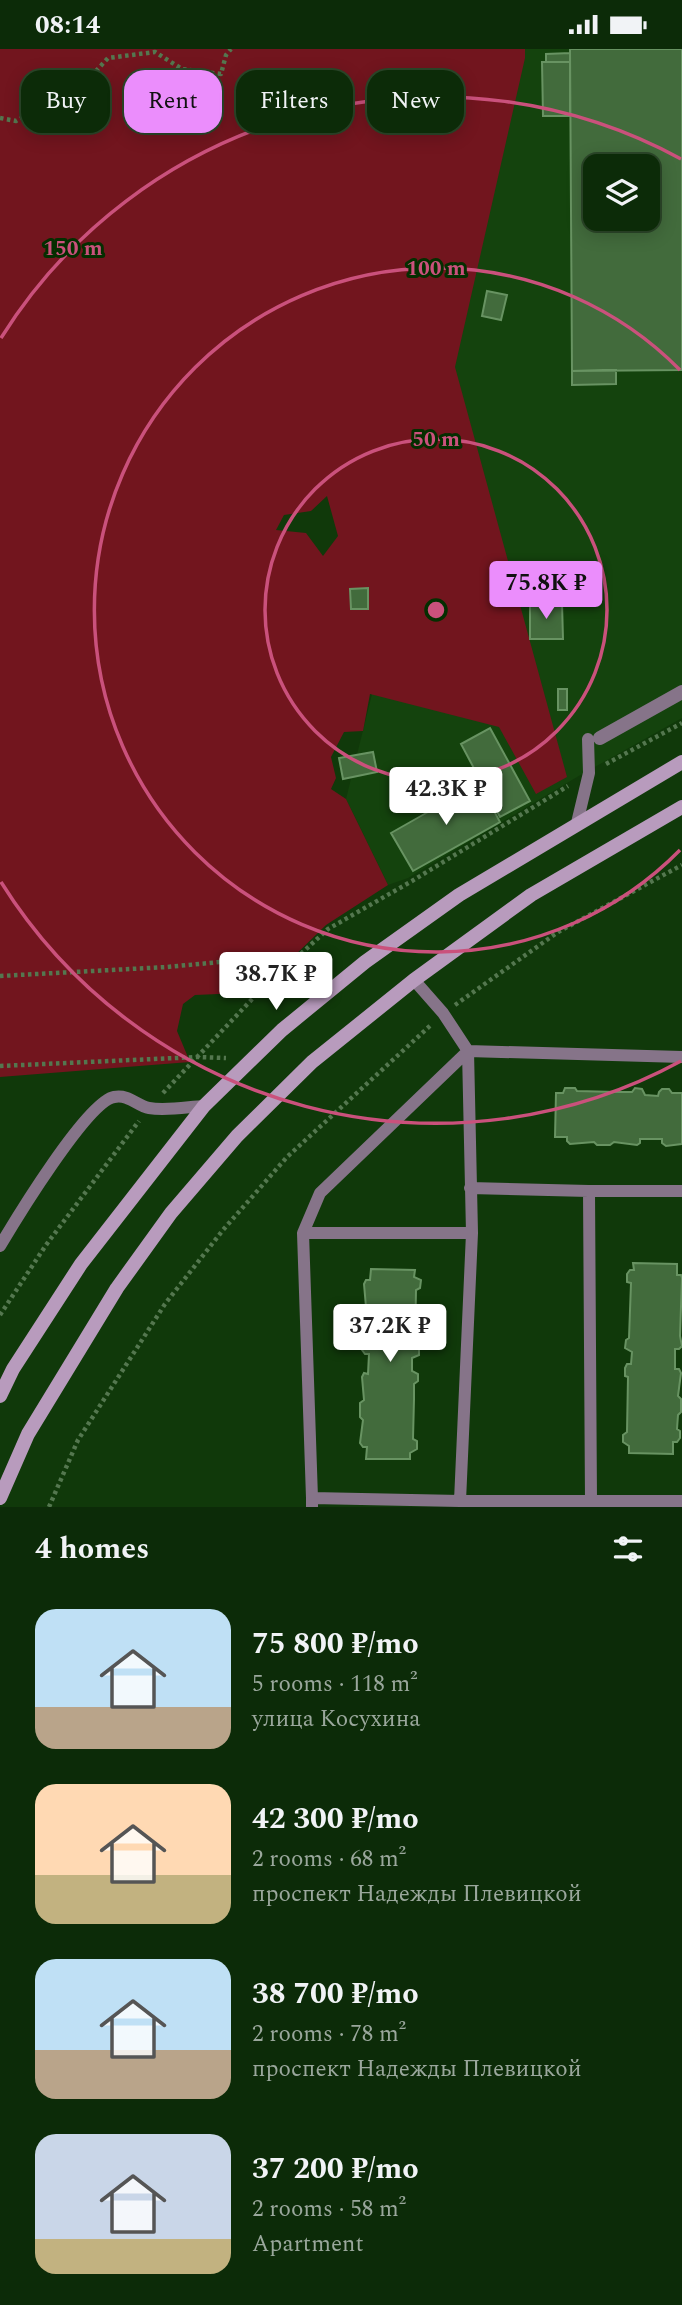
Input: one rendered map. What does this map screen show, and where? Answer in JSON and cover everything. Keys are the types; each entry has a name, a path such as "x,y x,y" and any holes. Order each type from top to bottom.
{"main road":[{"path":"0,1395 13,1369 80,1264 204,1106 282,1030 365,963 459,895 682,762"},
{"path":"0,1498 28,1434 117,1288 171,1213 237,1136 313,1062 414,980 531,895 682,807"}],"street":[{"path":"594,738 682,692"}],"lane":[{"path":"577,823 594,738"},
{"path":"414,980 443,1013 468,1051 472,1233 460,1501"},
{"path":"682,1056 468,1051 320,1193 303,1233 312,1502 682,1501"},
{"path":"0,1246 27,1199 64,1147 97,1108 112,1097 127,1097 149,1108 204,1106"},
{"path":"470,1188 682,1191"},
{"path":"589,1191 591,1500"},
{"path":"303,1233 472,1233"}],"path":[{"path":"0,118 16,121 59,97 67,99 71,72 96,71 108,58 155,52 182,69 221,74 226,55 231,49"},
{"path":"49,1507 78,1440 165,1304 223,1230 287,1157 443,1013 558,932 682,865"},
{"path":"0,976 167,967 273,957 295,959"},
{"path":"0,1066 198,1057 252,1059"}],"shaded area":[{"path":"0,49 525,49 455,367 567,777 536,794 499,727 370,694 363,731 344,732 331,757 336,778 331,789 346,799 388,885 326,925 287,963 274,980 242,993 195,995 183,1004 177,1031 190,1062 0,1077","holes":["327,496 338,536 323,556 306,533 276,530 284,515 311,511"]},
{"path":"465,49 682,49 682,718 408,878 388,885 346,799 463,327"}],"building":[{"path":"570,49 682,49 682,370 572,371"},
{"path":"570,53 570,62 546,62 546,54"},
{"path":"542,62 570,62 570,116 543,116"},
{"path":"487,291 507,295 501,320 482,316"},
{"path":"616,370 616,384 572,385 572,371"},
{"path":"368,588 368,609 351,609 350,589"},
{"path":"530,603 562,603 563,639 530,639"},
{"path":"558,689 567,689 567,710 558,710"},
{"path":"490,728 530,801 500,817 461,744"},
{"path":"373,752 377,772 343,779 339,758"},
{"path":"479,783 500,822 413,871 391,833"},
{"path":"565,1088 575,1088 577,1091 632,1092 635,1088 642,1089 645,1095 658,1096 662,1089 682,1093 682,1144 666,1146 662,1139 640,1139 637,1145 614,1142 610,1145 597,1145 594,1142 570,1144 567,1137 555,1137 556,1093 563,1093"},
{"path":"633,1263 677,1264 677,1275 682,1278 682,1346 675,1349 675,1369 679,1369 681,1373 678,1396 681,1399 681,1412 678,1415 677,1429 680,1431 680,1438 673,1442 673,1454 629,1453 629,1446 623,1442 623,1435 627,1432 628,1377 625,1376 625,1368 627,1364 631,1364 632,1352 625,1348 629,1338 631,1283 627,1282 627,1274 634,1270"},
{"path":"371,1269 415,1270 414,1277 421,1280 420,1288 416,1290 415,1345 419,1348 419,1355 412,1358 412,1371 418,1374 418,1381 414,1384 413,1439 417,1441 417,1449 410,1453 410,1459 366,1459 367,1447 360,1443 363,1420 360,1417 360,1403 364,1400 362,1377 364,1373 368,1374 369,1354 362,1350 362,1342 365,1340 363,1310 366,1307 364,1284 366,1280 370,1280"}]}
